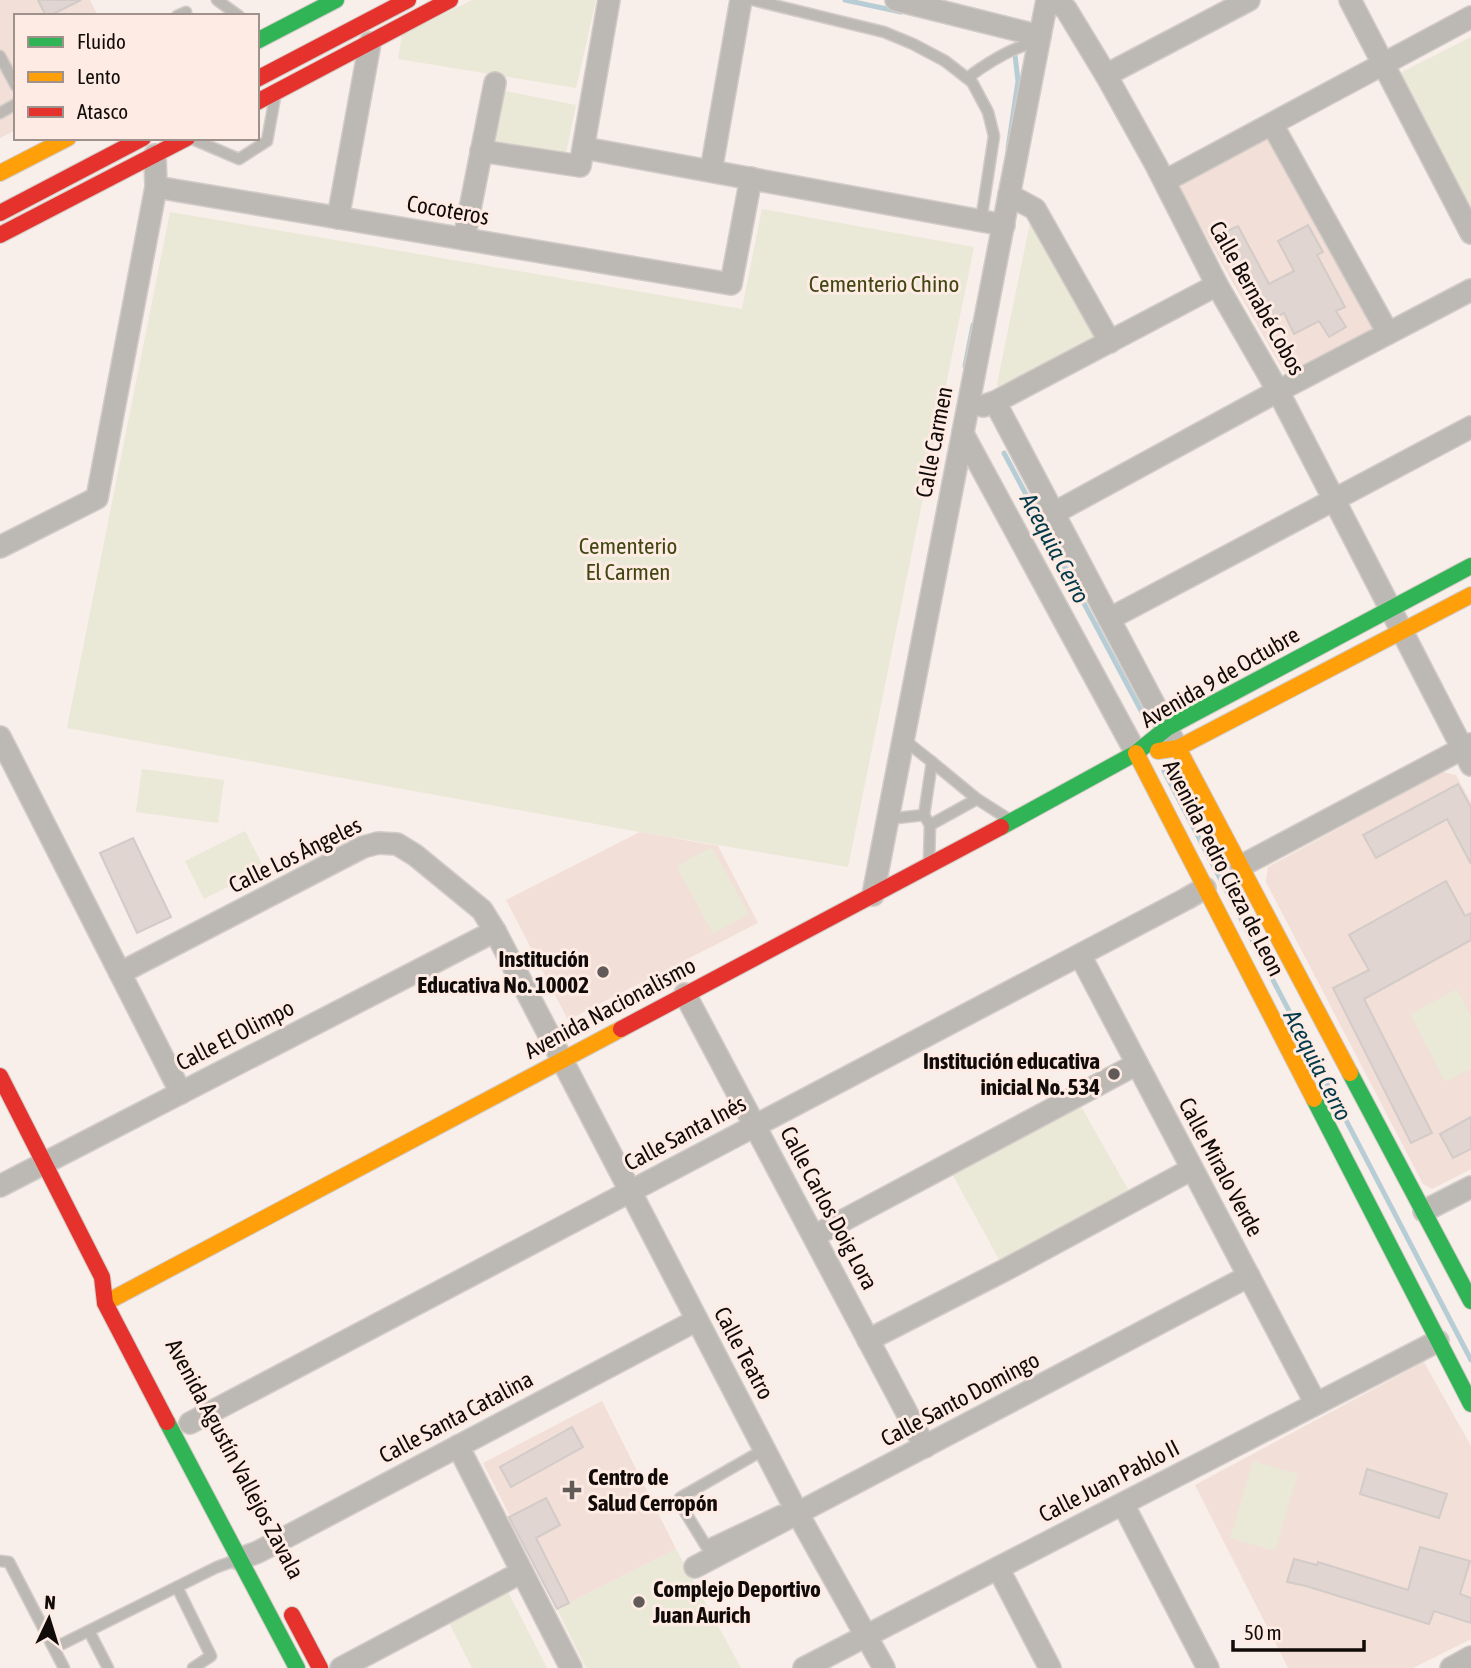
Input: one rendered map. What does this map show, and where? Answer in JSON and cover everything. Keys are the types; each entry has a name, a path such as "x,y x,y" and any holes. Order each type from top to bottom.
{"street":[{"path":"259,24 306,0"},
{"path":"259,40 336,0"},
{"path":"259,78 408,0"},
{"path":"259,101 450,0"},
{"path":"582,157 609,0"},
{"path":"711,171 741,0"},
{"path":"896,0 1040,39"},
{"name":"Calle Carmen","path":"873,895 1047,0"},
{"name":"Calle Bernabé Cobos","path":"1053,0 1066,9 1106,75 1217,285 1278,391 1390,609 1468,752"},
{"path":"1106,75 1249,0"},
{"path":"1350,0 1471,233"},
{"path":"1164,181 1471,18"},
{"path":"338,218 370,43"},
{"path":"464,239 495,83"},
{"path":"1272,124 1388,333"},
{"path":"0,160 39,140"},
{"path":"0,173 64,140"},
{"path":"0,213 149,147 179,140"},
{"path":"0,547 97,498 156,187 149,147"},
{"path":"0,235 149,147"},
{"path":"481,151 582,157 711,171 1004,225"},
{"name":"Cocoteros","path":"156,187 731,284 751,178"},
{"path":"1009,195 1035,209 1110,342"},
{"path":"967,411 995,402 1217,285"},
{"path":"1054,513 1471,290"},
{"name":"Avenida Pedro Cieza de Leon","path":"995,402 1471,1301"},
{"path":"1109,619 1471,427"},
{"name":"Avenida Pedro Cieza de Leon","path":"963,434 1136,753 1471,1404"},
{"name":"Avenida 9 de Octubre","path":"1136,753 1167,728 1471,566"},
{"name":"Avenida 9 de Octubre","path":"1136,753 1178,748 1471,595"},
{"path":"0,737 181,1093"},
{"path":"1241,866 1468,752"},
{"name":"Avenida Nacionalismo","path":"105,1303 124,1300 562,1060 1136,753"},
{"name":"Calle Los Ángeles","path":"120,973 363,847 379,843 397,844 415,855 482,910 562,1060"},
{"name":"Calle Santa Inés","path":"190,1422 1205,888"},
{"name":"Calle El Olimpo","path":"0,1186 495,931"},
{"name":"Calle Miralo Verde","path":"1080,955 1315,1404"},
{"name":"Calle Carlos Doig Lora","path":"685,994 925,1447"},
{"name":"Calle Teatro","path":"562,1060 796,1509 884,1668"},
{"path":"814,1236 1137,1064"},
{"name":"Avenida Agustín Vallejos Zavala","path":"0,1076 102,1278 124,1300"},
{"path":"868,1340 1005,1270 1192,1168"},
{"path":"1424,1211 1471,1187"},
{"name":"Calle Santo Domingo","path":"695,1567 796,1509 925,1447 1249,1276"},
{"name":"Avenida Agustín Vallejos Zavala","path":"102,1278 105,1303 253,1554 297,1668"},
{"name":"Calle Santa Catalina","path":"253,1554 697,1320"},
{"name":"Calle Juan Pablo II","path":"804,1668 1438,1342"},
{"path":"458,1446 571,1668"},
{"path":"1123,1504 1208,1668"},
{"path":"998,1568 1050,1668"},
{"path":"341,1668 522,1572"},
{"name":"Avenida Agustín Vallejos Zavala","path":"283,1598 320,1668"},
{"path":"1451,1668 1471,1657"}],"lane":[{"path":"216,0 236,14"},
{"path":"753,0 884,32 945,61 972,82 988,112 994,136 981,221"},
{"path":"967,78 985,65 1040,39"},
{"path":"0,56 14,82"},
{"path":"193,140 239,159 267,141 276,92"},
{"path":"903,739 977,799 1012,821"},
{"path":"928,866 927,820 932,762"},
{"path":"888,819 927,820 977,799"},
{"path":"765,1449 680,1498 679,1502 706,1546 796,1509"},
{"path":"54,1648 216,1567 253,1554"},
{"path":"0,1561 9,1562 64,1668"},
{"path":"177,1587 211,1656 193,1668"},
{"path":"89,1631 108,1668"}],"shaded area":[{"path":"0,0 90,0 97,14 14,14 14,131 0,138"},
{"path":"1260,139 1271,141 1372,324 1370,332 1290,373 1284,372 1180,190 1185,179"},
{"path":"1442,772 1456,775 1471,802 1471,1169 1432,1189 1423,1184 1266,882 1268,867"},
{"name":"Institución Educativa No. 10002","path":"640,832 718,846 758,923 568,1020 506,900"},
{"path":"1424,1362 1471,1446 1471,1639 1413,1668 1288,1668 1195,1485"},
{"name":"Centro de Salud Cerropón","path":"602,1401 676,1549 557,1609 483,1463"}],"green space":[{"path":"472,0 596,0 576,88 398,59 402,35"},
{"path":"1471,37 1471,211 1400,73"},
{"path":"500,90 576,105 565,158 489,142"},
{"name":"Cementerio El Carmen","path":"762,209 974,247 848,867 67,728 170,212 742,309"},
{"path":"1031,218 1101,339 1000,390 997,384"},
{"path":"142,769 224,780 218,823 136,812"},
{"path":"245,831 264,868 204,899 185,861"},
{"path":"712,847 749,914 713,934 676,866"},
{"path":"1457,989 1471,1016 1471,1069 1445,1082 1410,1014"},
{"path":"1078,1101 1130,1193 1001,1263 950,1170"},
{"path":"1253,1461 1298,1474 1275,1551 1230,1538"},
{"name":"Complejo Deportivo Juan Aurich","path":"676,1549 741,1668 586,1668 557,1609"},
{"path":"506,1588 547,1668 472,1668 447,1619"}],"building":[{"path":"38,0 81,0 53,14 45,14"},
{"path":"1308,225 1323,252 1317,255 1345,307 1336,311 1346,327 1329,337 1319,321 1294,334 1284,313 1270,321 1246,279 1243,281 1218,235 1238,226 1269,284 1294,271 1278,241"},
{"path":"1458,784 1471,807 1471,864 1447,819 1376,858 1363,835"},
{"path":"133,838 171,917 137,933 100,853"},
{"path":"1446,881 1465,916 1471,913 1471,940 1364,999 1432,1133 1411,1143 1333,988 1369,970 1349,935"},
{"path":"1471,1117 1471,1149 1453,1158 1440,1134"},
{"path":"572,1427 583,1447 511,1487 500,1467"},
{"path":"1367,1469 1447,1494 1439,1518 1360,1494"},
{"path":"546,1498 560,1525 536,1538 569,1603 557,1609 509,1517"},
{"path":"1420,1547 1470,1561 1460,1594 1471,1598 1471,1623 1434,1611 1429,1624 1287,1582 1294,1559 1317,1565 1318,1562 1408,1590"}],"waterway":[{"path":"845,0 901,12"},
{"name":"Acequia Cerro","path":"1008,148 1018,81 1015,55"},
{"name":"Acequia Cerro","path":"965,366 973,325"},
{"name":"Acequia Cerro","path":"1004,453 1145,718"},
{"name":"Acequia Cerro","path":"1164,771 1471,1360"}],"traffic: fast":[{"path":"259,40 336,0"},
{"path":"1001,827 1136,753 1167,728 1471,566"},
{"path":"1350,1073 1471,1301"},
{"path":"1314,1099 1471,1404"},
{"path":"167,1422 297,1668"}],"traffic: slow":[{"path":"0,173 64,140"},
{"path":"1158,751 1178,748 1471,595"},
{"path":"1178,748 1350,1073"},
{"path":"1136,753 1314,1099"},
{"path":"105,1303 621,1029"}],"traffic: jam":[{"path":"259,78 408,0"},
{"path":"259,101 450,0"},
{"path":"0,213 139,140"},
{"path":"0,235 183,140"},
{"path":"621,1029 1001,827"},
{"path":"0,1076 102,1277 105,1303 167,1422"},
{"path":"292,1615 320,1668"}],"place":[{"name":"Institución Educativa No. 10002","path":"603,972"},
{"name":"Institución educativa inicial No. 534","path":"1114,1074"},
{"name":"Centro de Salud Cerropón","path":"572,1490"},
{"name":"Complejo Deportivo Juan Aurich","path":"639,1602"}],"park label":[{"name":"Cementerio Chino","path":"884,284"}]}
